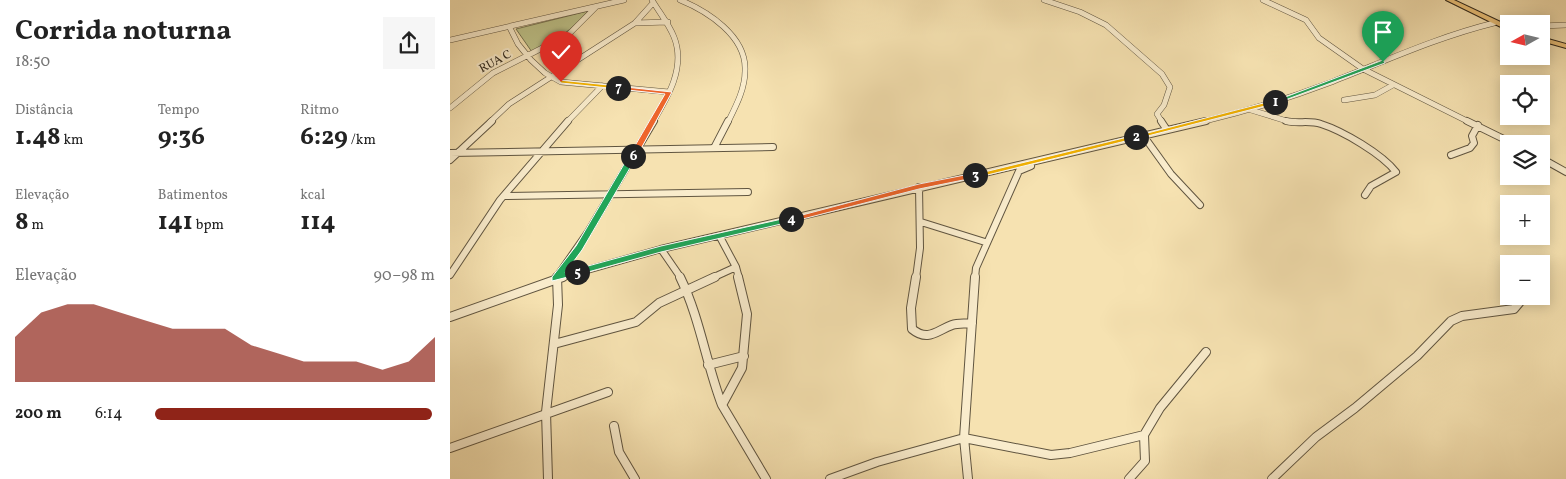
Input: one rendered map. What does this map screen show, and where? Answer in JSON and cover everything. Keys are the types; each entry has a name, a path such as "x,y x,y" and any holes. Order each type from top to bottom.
{"highway":[{"path":"1449,0 1500,25"},
{"path":"1550,42 1566,46"}],"street":[{"path":"450,40 510,28 624,0"},
{"path":"680,0 698,7 727,28 735,38 745,64 746,73 741,90 714,148"},
{"path":"1044,0 1080,12 1106,25 1140,57 1162,74 1170,87 1164,105 1157,114 1167,130"},
{"path":"1263,0 1306,20 1319,38 1363,69 1500,137"},
{"path":"450,160 453,153 509,104 635,23 652,2 668,22 676,39 678,53 678,70 669,92 579,248 556,279 558,304 546,412 546,478"},
{"name":"RUA C","path":"450,108 467,92 494,72 566,39 582,25 596,7"},
{"path":"635,23 668,22"},
{"path":"450,316 556,279 661,249 720,237 919,187 1250,110 1454,34 1494,22"},
{"path":"1550,26 1566,25"},
{"path":"510,28 516,43 529,57 552,78 561,82 669,92"},
{"path":"1344,100 1375,96 1393,85"},
{"path":"450,275 505,196 540,150 602,86"},
{"path":"1250,110 1291,122 1320,123 1373,151 1388,162 1396,172 1371,186 1365,195"},
{"path":"1451,155 1470,148 1474,144 1472,136 1478,125"},
{"path":"1143,135 1171,174 1200,205"},
{"path":"453,153 773,147"},
{"path":"968,479 964,438 976,268 985,242 1019,171 1050,158"},
{"path":"1550,163 1566,172"},
{"path":"919,187 918,207 920,222 917,273 911,297 912,329 922,337 932,337 953,325 972,323"},
{"path":"505,196 748,192"},
{"path":"920,222 985,242"},
{"path":"720,237 736,267 746,314 742,368 722,405"},
{"path":"661,249 675,264 688,290 702,334 708,365 722,405 766,479"},
{"path":"554,344 636,322 659,303 736,267"},
{"path":"1272,479 1316,437 1355,408 1416,356 1451,321 1462,316 1514,309 1517,305"},
{"path":"1129,479 1145,461 1144,435 1160,408 1206,352"},
{"path":"708,365 744,356"},
{"path":"450,448 546,412 608,392"},
{"path":"614,426 619,452 635,479"},
{"path":"830,479 877,462 964,438 998,446 1051,454 1070,453 1144,435"}],"green space":[{"path":"588,11 563,35 532,52 516,29"}],"route":[{"path":"561,82 669,92 579,248 556,279 661,249 720,237 876,197 996,171 1250,110 1383,62"}]}
